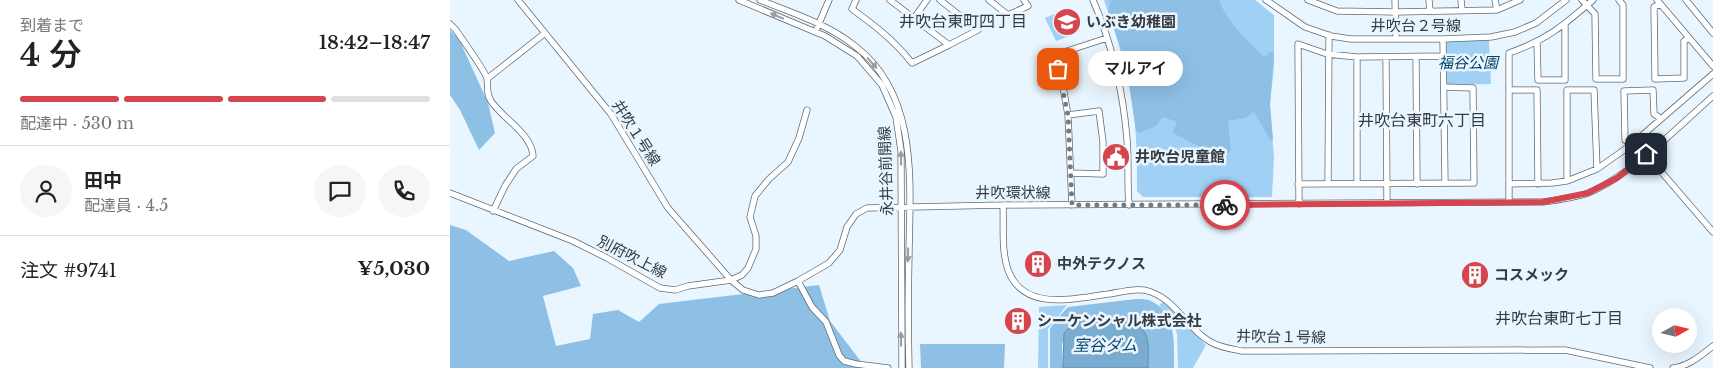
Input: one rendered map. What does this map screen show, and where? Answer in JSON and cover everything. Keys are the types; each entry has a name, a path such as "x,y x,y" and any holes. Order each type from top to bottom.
{"street":[{"name":"井吹１号線","path":"518,0 611,114 668,208 731,280 743,290 759,295 773,293 798,280"},
{"name":"永井谷前開線","path":"739,0 825,36 857,56 882,85 896,117 901,151 900,207 904,311 909,368"},
{"name":"永井谷前開線","path":"760,0 819,25 856,46 887,82 899,107 907,138 909,207 902,368"},
{"path":"816,32 829,0"},
{"path":"856,0 852,9 900,47 912,63 978,30 940,0"},
{"path":"890,0 949,45"},
{"path":"914,18 927,0"},
{"path":"989,0 1008,15 1028,6 1024,0"},
{"path":"1093,0 1107,38 1122,100 1127,141 1129,205"},
{"name":"井吹台２号線","path":"1266,0 1305,27 1329,35 1351,39 1491,37 1515,32 1536,23 1566,0"},
{"path":"1308,0 1337,11 1396,12 1497,10 1520,0"},
{"path":"1395,0 1396,38"},
{"path":"1429,0 1430,11"},
{"path":"1461,0 1462,10"},
{"path":"1496,0 1497,10"},
{"path":"1582,0 1595,14 1596,79 1623,79 1623,5 1619,0"},
{"path":"1508,202 1509,53 1537,42 1555,32 1593,0"},
{"path":"1686,0 1713,33"},
{"path":"1689,38 1684,41 1684,78 1655,79 1654,7 1658,2 1689,38 1713,66"},
{"path":"450,24 488,78"},
{"path":"1537,42 1538,80 1566,80 1565,24"},
{"path":"493,211 512,175 516,169 533,156 533,150 528,139 502,115 491,100 486,89 488,78 545,33"},
{"path":"1328,184 1327,54 1329,35"},
{"path":"1072,205 1068,115 1055,57 1058,54 1107,38"},
{"path":"1443,39 1445,183"},
{"path":"1299,204 1298,44 1327,54 1357,57 1443,56"},
{"path":"1357,57 1357,184"},
{"path":"1386,57 1386,203"},
{"path":"1416,57 1416,184"},
{"path":"1509,184 1567,181 1597,169 1631,145 1713,74"},
{"path":"1298,184 1474,183 1473,88 1444,87"},
{"path":"1509,90 1537,90 1538,184"},
{"path":"1567,181 1567,90 1594,90 1597,169"},
{"path":"1631,145 1625,140 1624,91 1653,90 1654,114 1660,118"},
{"name":"井吹環状線","path":"798,280 829,263 840,250 847,227 856,214 867,208 1004,205 1543,202 1588,193 1617,178 1713,96"},
{"path":"731,280 742,275 748,268 756,249 756,236 750,217 755,196 769,179 788,162 799,138 807,110"},
{"path":"1068,115 1099,111 1103,142 1103,174 1071,173"},
{"path":"1646,154 1713,232"},
{"name":"別府吹上線","path":"450,193 573,241 660,288 675,290 688,286 731,280"},
{"name":"井吹台１号線","path":"1004,205 1004,249 1008,270 1017,284 1027,292 1043,300 1058,301 1133,290 1149,291 1161,296 1209,341 1227,348 1242,351 1565,350 1650,368"},
{"path":"798,280 812,307 826,322 839,355 844,361 888,368"},
{"path":"1673,368 1694,361 1713,346"}],"green space":[{"path":"1104,0 1255,0 1274,15 1274,67 1270,104 1274,158 1272,197 1143,197 1137,191 1136,138 1131,93 1121,53"},
{"path":"1064,10 1067,17 1073,15 1079,31 1056,41 1045,18"},
{"name":"福谷公園","path":"1489,40 1491,84 1447,85 1446,41"},
{"path":"1164,301 1206,345 1193,368 1178,368 1177,334 1171,318 1159,305"},
{"path":"1067,305 1048,329 1048,368 1038,368 1039,307"}],"shaded area":[{"path":"1111,0 1219,0 1232,24 1263,56 1267,56 1269,52 1274,52 1270,104 1273,140 1270,140 1254,112 1245,118 1228,121 1231,151 1220,157 1173,133 1177,122 1163,117 1156,126 1140,133 1136,132 1128,77 1108,11"},
{"path":"450,30 459,39 488,103 495,133 479,150 460,110 450,95"},
{"path":"450,225 466,230 509,261 554,251 573,268 581,286 543,296 556,346 590,339 593,314 618,310 639,322 659,304 819,285 830,321 866,368 450,368"},
{"path":"1136,299 1151,301 1166,313 1174,339 1174,368 1148,368 1148,342 1144,331 1134,323 1079,322 1072,325 1062,344 1063,368 1050,368 1050,329 1068,307"},
{"path":"920,344 1005,344 1004,368 921,368"}],"water":[{"name":"室谷ダム","path":"1079,322 1134,323 1140,327 1144,331 1148,342 1148,368 1063,368 1064,333 1072,325"}],"way so far":[{"path":"1058,69 1068,115 1072,205 1225,205"}],"place":[{"name":"いぶき幼稚園","path":"1067,22"},
{"name":"マルアイ","path":"1058,69"},
{"name":"井吹台児童館","path":"1116,157"},
{"name":"中外テクノス","path":"1038,264"},
{"name":"コスメック","path":"1475,275"},
{"name":"シーケンシャル株式会社","path":"1018,321"}],"district":[{"name":"井吹台東町四丁目","path":"963,21"},
{"name":"井吹台東町六丁目","path":"1422,120"},
{"name":"井吹台東町七丁目","path":"1559,318"}],"route":[{"path":"1225,205 1543,202 1588,193 1617,178 1646,154"}]}
